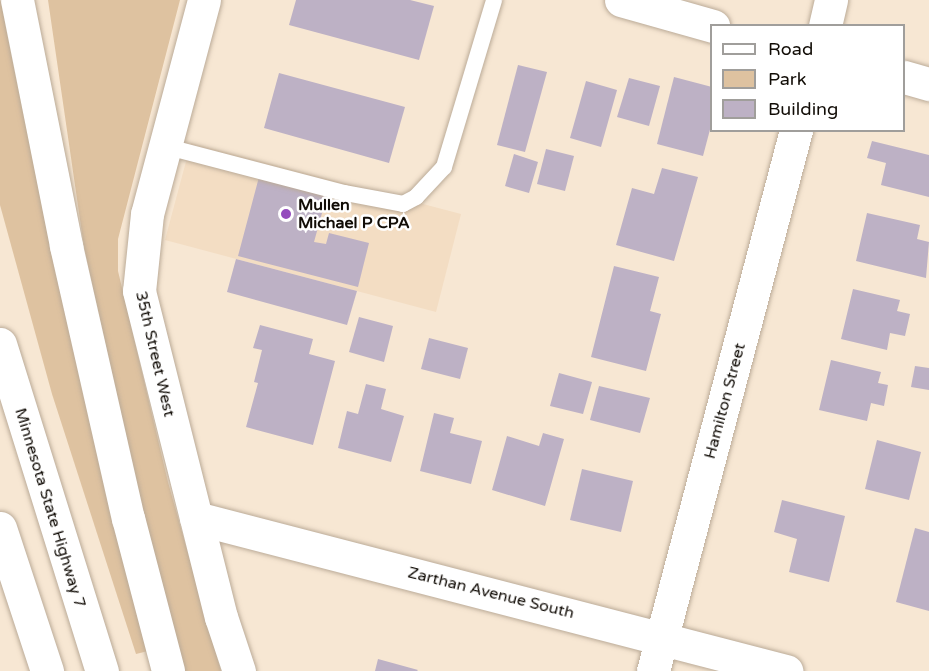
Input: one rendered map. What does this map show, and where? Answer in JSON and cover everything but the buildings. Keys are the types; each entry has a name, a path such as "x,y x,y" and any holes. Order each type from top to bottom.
{"main road":[{"path":"17,0 69,257 128,518 168,671"},
{"name":"35th Street West","path":"204,0 147,214 139,291 196,518 239,671"},
{"path":"621,0 710,25"},
{"path":"825,24 831,0"},
{"path":"905,78 929,84"},
{"name":"Hamilton Street","path":"653,671 795,132"},
{"name":"Minnesota State Highway 7","path":"0,344 102,671"},
{"name":"Zarthan Avenue South","path":"196,518 662,636 786,671"},
{"path":"0,528 47,671"}],"lane":[{"path":"164,146 345,193 403,204 416,197 444,167 494,0"}],"shaded area":[{"path":"191,143 461,214 436,312 165,240"}],"green space":[{"path":"0,0 3,0 152,650 136,654 52,394 0,205"},
{"path":"48,0 180,0 118,239 118,271 168,482 221,671 185,671 152,555 84,247"}],"place":[{"name":"Mullen Michael P CPA","path":"286,214"}]}
